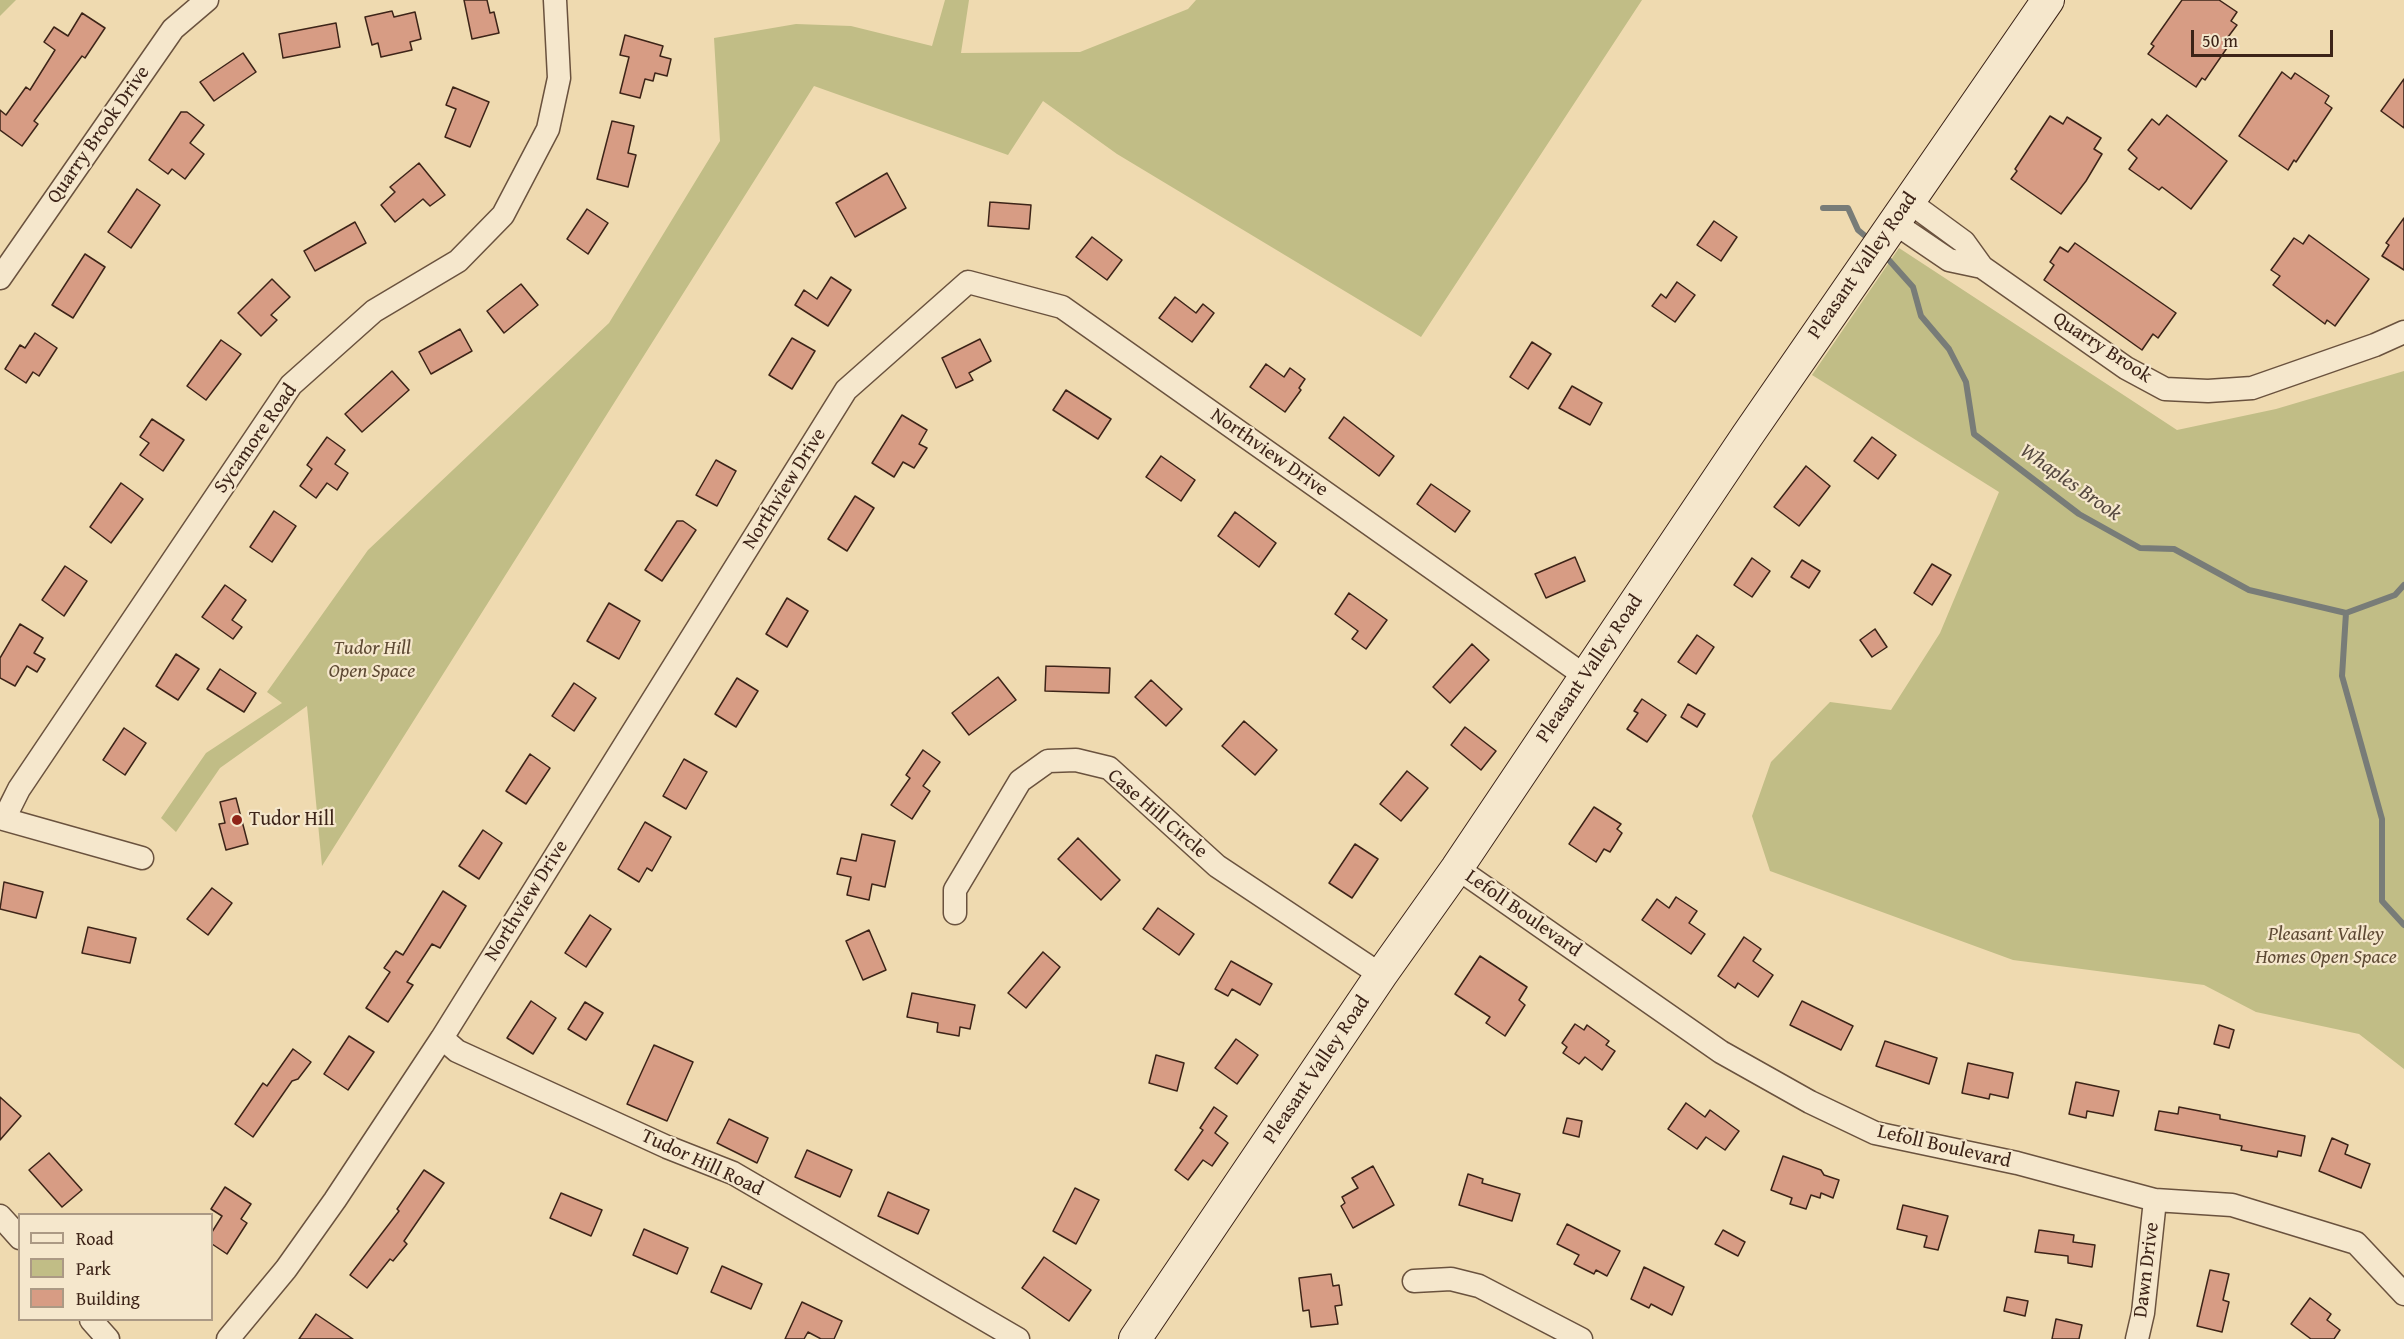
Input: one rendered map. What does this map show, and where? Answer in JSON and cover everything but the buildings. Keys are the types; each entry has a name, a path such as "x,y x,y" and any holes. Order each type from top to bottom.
{"main road":[{"name":"Pleasant Valley Road","path":"1135,1339 1381,975 1457,868 1900,211 2048,0"}],"street":[{"name":"Quarry Brook Drive","path":"0,278 172,29 207,0"},
{"name":"Sycamore Road","path":"2,819 19,789 291,385 374,311 458,261 503,215 548,129 559,78 555,0"},
{"name":"Quarry Brook","path":"1900,211 1964,242 1982,267 2126,368 2165,389 2208,391 2252,388 2375,345 2404,332"},
{"name":"Northview Drive","path":"228,1339 286,1269 335,1200 442,1038 846,390 968,282 1062,307 1586,676"},
{"name":"Case Hill Circle","path":"955,913 955,890 1020,781 1048,761 1076,759 1109,768 1217,866 1381,975"},
{"path":"2,819 142,858"},
{"name":"Lefoll Boulevard","path":"1457,868 1721,1052 1810,1102 1875,1133 2017,1163 2155,1200 2232,1205 2356,1243 2404,1294"},
{"name":"Tudor Hill Road","path":"442,1038 457,1051 667,1147 733,1173 1018,1339"},
{"name":"Dawn Drive","path":"2136,1339 2143,1313 2155,1200"},
{"path":"0,1216 18,1236"},
{"path":"1414,1281 1451,1279 1479,1286 1581,1339"},
{"path":"92,1321 108,1339"}],"green space":[{"path":"0,0 16,0 0,16"},
{"name":"Tudor Hill Open Space","path":"945,0 969,0 961,53 1080,52 1188,9 1196,0 1642,0 1421,337 1117,154 1043,101 1008,155 814,86 322,866 307,706 220,768 176,832 161,818 206,753 282,703 267,692 368,550 609,323 720,141 714,38 796,24 851,26 932,46"},
{"name":"Pleasant Valley Homes Open Space","path":"1899,248 2177,430 2276,409 2404,371 2404,1069 2359,1034 2256,1012 2204,985 2013,960 1770,871 1752,816 1771,762 1830,702 1891,710 1940,633 1999,492 1812,375"}],"waterway":[{"name":"Whaples Brook","path":"1823,208 1848,208 1858,230 1864,235"},
{"name":"Whaples Brook","path":"1888,259 1913,287 1921,316 1949,349 1966,382 1974,434 2079,514 2140,548 2174,549 2249,590 2346,613 2395,595 2404,585"},
{"path":"2346,613 2342,676 2382,819 2382,901 2404,925"}],"place":[{"name":"Tudor Hill","path":"237,820"}]}
